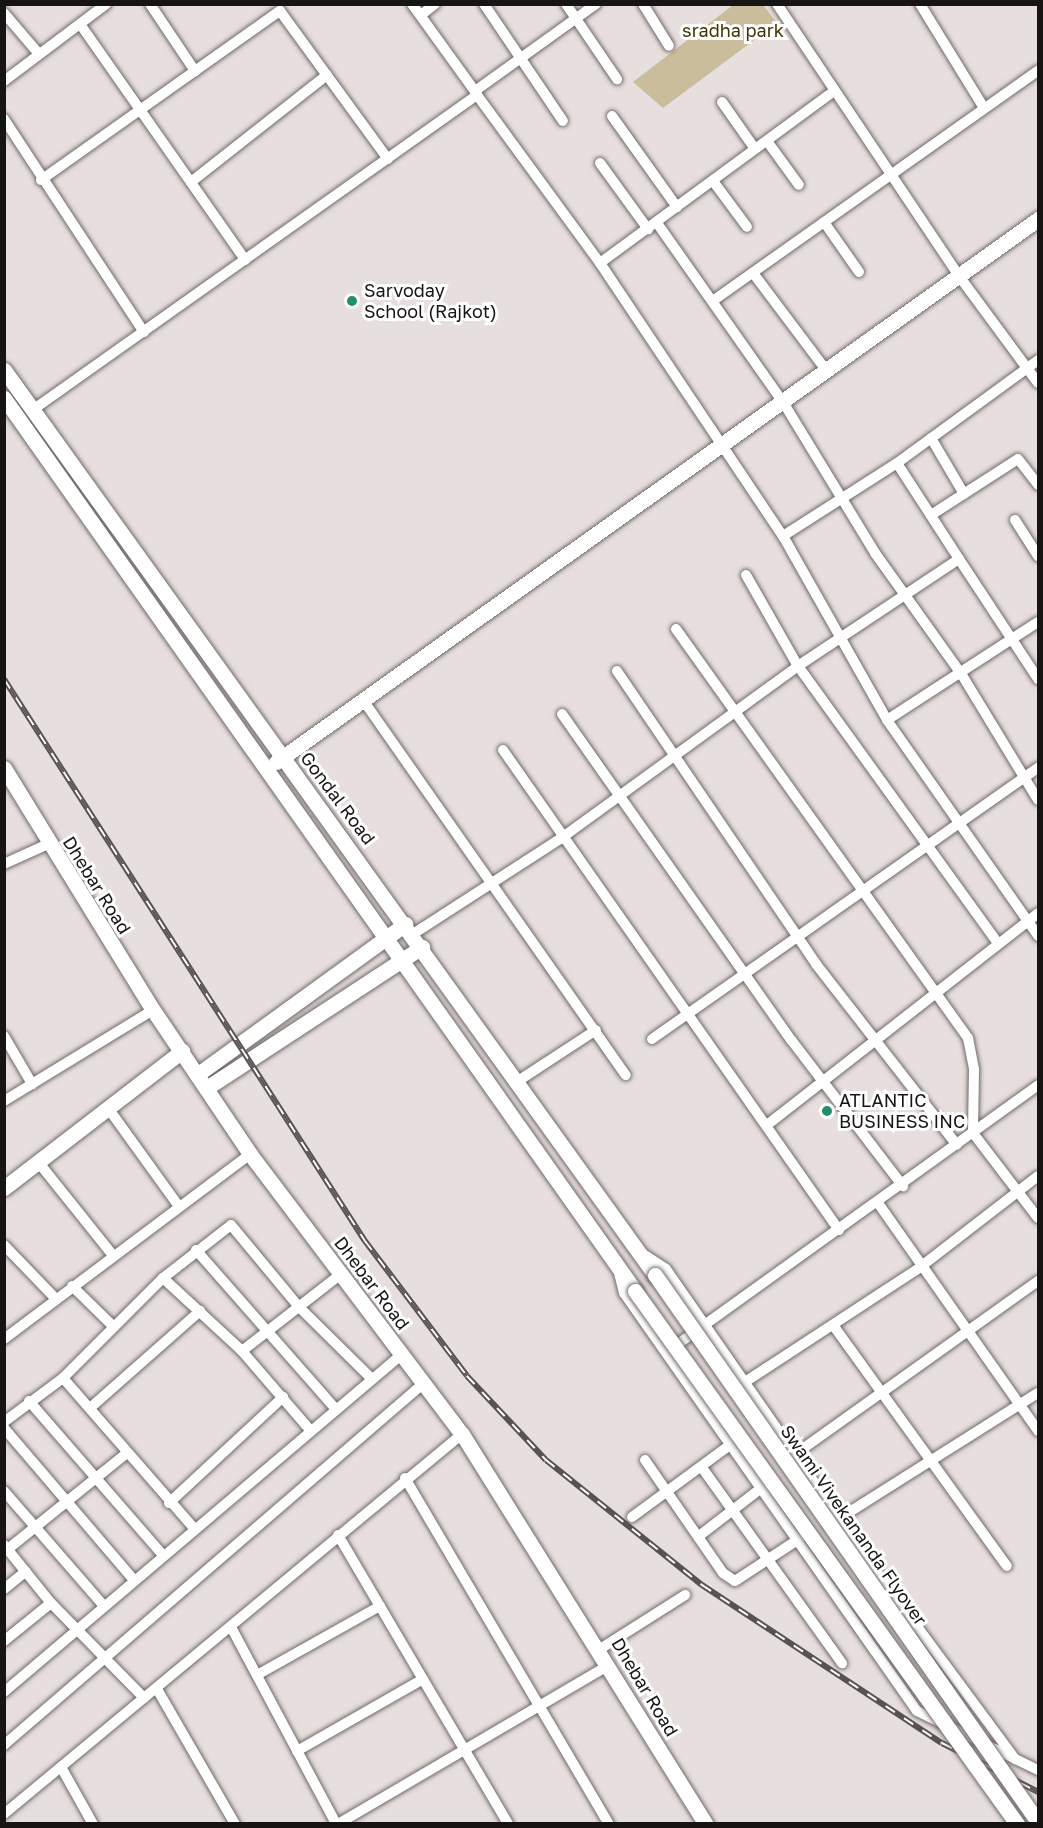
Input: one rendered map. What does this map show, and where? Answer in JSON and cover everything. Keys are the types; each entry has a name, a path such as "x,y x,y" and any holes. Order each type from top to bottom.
{"main road":[{"path":"266,769 1038,219"},
{"name":"Gondal Road","path":"4,370 414,935 637,1250"},
{"path":"4,398 147,592 266,769 635,1291 1017,1824"},
{"name":"Dhebar Road","path":"4,768 48,844 153,1010 250,1154 462,1434 600,1649 706,1823"},
{"path":"198,1074 387,939 414,935 403,963 207,1087"},
{"path":"4,1188 182,1051"},
{"name":"Swami Vivekananda Flyover","path":"637,1250 1038,1822"}],"street":[{"path":"4,81 38,53 106,4"},
{"path":"150,4 195,70"},
{"path":"412,4 600,263 783,536 840,643 886,720 1038,936"},
{"path":"422,15 435,4"},
{"path":"484,4 563,121"},
{"path":"567,4 616,79"},
{"path":"34,409 388,159 596,4"},
{"path":"643,4 669,46"},
{"path":"777,4 959,276 1038,382"},
{"path":"920,4 984,108"},
{"path":"41,180 285,8 327,75 388,159"},
{"path":"4,13 38,53"},
{"path":"80,24 141,108 245,260"},
{"path":"714,300 1038,71"},
{"path":"191,182 327,75"},
{"path":"600,263 834,91"},
{"path":"722,102 755,149"},
{"path":"612,116 677,207"},
{"path":"4,119 41,180 144,332"},
{"path":"767,141 799,185"},
{"path":"600,163 714,300 783,402 840,495 962,675 1038,800"},
{"path":"713,181 747,227"},
{"path":"824,222 859,272"},
{"path":"753,273 826,370"},
{"path":"783,536 840,495 897,463 1038,360"},
{"path":"931,438 964,494"},
{"path":"931,515 1018,459 1038,485"},
{"path":"897,463 1038,679"},
{"path":"1015,520 1038,556"},
{"path":"414,935 560,839 738,714 798,666 840,643 959,559"},
{"path":"746,575 798,666 926,848 998,943"},
{"path":"886,720 962,675 1038,622"},
{"path":"676,629 865,892 973,1050 973,1133 1038,1218"},
{"path":"617,671 677,755 800,939 957,1145"},
{"path":"363,700 597,1030 626,1075"},
{"path":"562,714 821,1081 903,1186"},
{"path":"503,750 560,839 767,1125 839,1230"},
{"path":"652,1039 800,939 1038,768"},
{"path":"4,864 48,844"},
{"path":"767,1125 1038,913"},
{"path":"4,1101 153,1010"},
{"path":"518,1081 597,1030"},
{"path":"4,1035 32,1084"},
{"path":"667,1352 903,1186 1038,1085"},
{"path":"108,1108 178,1204"},
{"path":"4,1339 178,1204 250,1154"},
{"path":"39,1163 112,1254"},
{"path":"745,1382 919,1268 1038,1176"},
{"path":"878,1203 919,1268 970,1330 1038,1431"},
{"path":"4,1422 29,1401 63,1378 163,1278 231,1225 299,1307 372,1378"},
{"path":"4,1245 56,1299"},
{"path":"196,1250 335,1408"},
{"path":"637,1250 666,1269 794,1455 1017,1760"},
{"path":"616,1264 624,1293 734,1442 917,1710 1038,1770"},
{"path":"242,1351 341,1274"},
{"path":"163,1278 242,1351 310,1430"},
{"path":"794,1455 1038,1281"},
{"path":"72,1286 113,1326"},
{"path":"90,1408 200,1311"},
{"path":"832,1325 884,1393 1007,1566"},
{"path":"4,1692 133,1579 401,1355"},
{"path":"63,1378 169,1503 194,1528"},
{"path":"4,1745 424,1383"},
{"path":"840,1518 934,1464 1038,1393"},
{"path":"169,1503 283,1397"},
{"path":"29,1401 163,1555"},
{"path":"4,1428 64,1504 133,1579"},
{"path":"4,1814 231,1628 405,1478 462,1434"},
{"path":"632,1517 703,1469 734,1442"},
{"path":"127,1453 35,1528 6,1547 51,1603 144,1698"},
{"path":"645,1460 723,1573 735,1581 766,1558 799,1539"},
{"path":"703,1469 842,1663"},
{"path":"405,1478 609,1824"},
{"path":"699,1536 735,1511 764,1486"},
{"path":"4,1491 104,1606"},
{"path":"338,1535 506,1823"},
{"path":"4,1589 26,1571"},
{"path":"600,1649 685,1595"},
{"path":"4,1641 51,1603"},
{"path":"257,1675 380,1606"},
{"path":"231,1628 337,1824 609,1665"},
{"path":"297,1751 423,1679"},
{"path":"157,1689 235,1824"},
{"path":"61,1767 93,1824"}],"green space":[{"name":"sradha park","path":"733,5 763,5 777,23 663,108 633,82"}],"railway":[{"path":"4,679 365,1241 467,1376 546,1460 702,1585 942,1743 1038,1792"}],"place":[{"name":"Sarvoday School (Rajkot)","path":"352,301"},
{"name":"ATLANTIC BUSINESS INC","path":"827,1111"}]}
